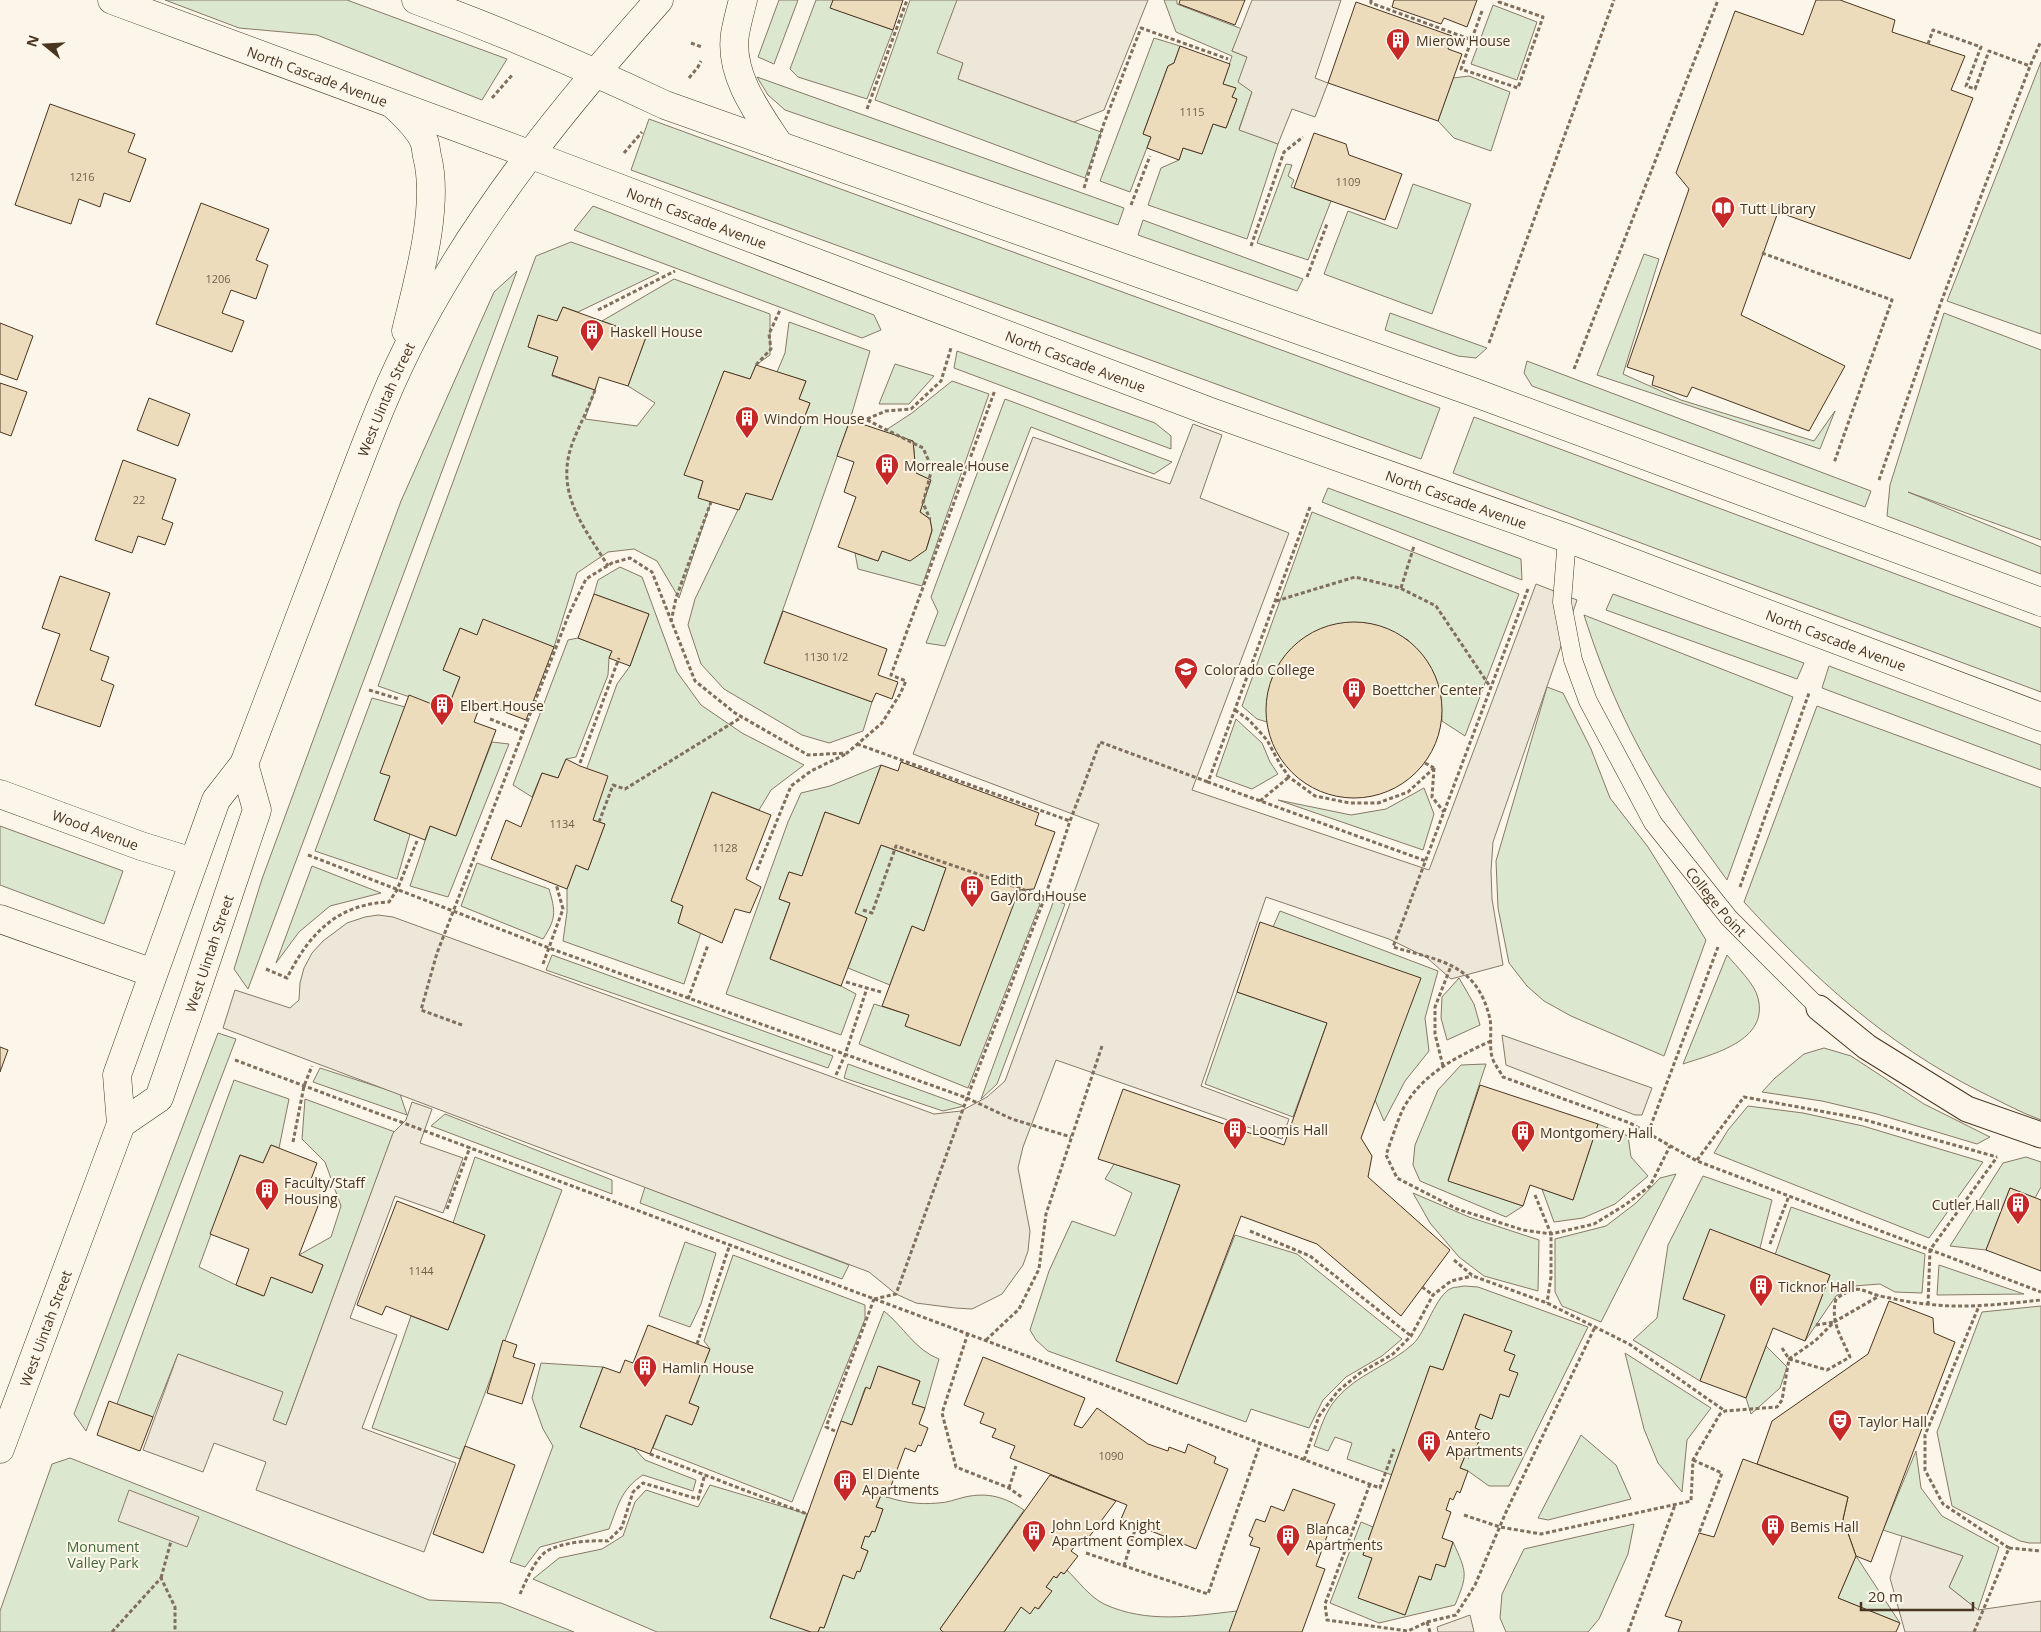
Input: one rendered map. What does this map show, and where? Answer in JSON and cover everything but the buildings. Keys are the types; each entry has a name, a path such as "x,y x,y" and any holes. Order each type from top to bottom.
{"main road":[{"name":"North Cascade Avenue","path":"112,0 529,154 1211,412 1567,538 2041,716"},
{"path":"416,0 478,23 596,72 665,105 1473,392 2041,602"},
{"name":"West Uintah Street","path":"0,1449 121,1124 117,1075 216,800 244,764 370,435 396,373 419,325 470,240 529,154 596,72 659,0"},
{"path":"742,0 735,35 736,58 747,94 780,146"},
{"path":"392,103 412,123 425,142 430,165 431,187 428,222 417,285 396,373"},
{"name":"West Uintah Street","path":"121,1124 159,1098 195,994 257,810 244,764"},
{"name":"Wood Avenue","path":"0,794 141,846 194,862"},
{"path":"0,919 153,973"}],"street":[{"name":"College Point","path":"1819,1008 1867,1047 1967,1109 2041,1135"}],"lane":[{"name":"College Point","path":"1567,538 1562,602 1573,660 1588,701 1654,823 1729,918 1819,1008"}],"path":[{"path":"867,109 907,0"},
{"path":"1371,0 1372,3 1472,40"},
{"path":"1482,11 1461,70 1518,88 1543,17 1499,2 1499,0"},
{"path":"1489,343 1614,0"},
{"path":"1574,369 1718,0"},
{"path":"1084,188 1104,126 1141,28 1228,59"},
{"path":"1928,44 1933,30 1981,47 1966,86 1975,89 1989,51 2030,66"},
{"path":"1879,480 1940,305 2030,66 2041,45"},
{"path":"683,84 698,67 703,55"},
{"path":"492,98 519,67"},
{"path":"618,159 642,132"},
{"path":"1251,246 1284,152 1303,136"},
{"path":"1131,205 1150,156"},
{"path":"1307,277 1327,224"},
{"path":"1762,253 1892,300 1834,464"},
{"path":"598,310 675,271"},
{"path":"756,365 771,349 769,334 780,310"},
{"path":"930,519 923,503 932,468 923,448 866,420 886,411 911,409 928,394 941,381 952,344"},
{"path":"595,390 574,440 566,469 567,488 575,512 608,566"},
{"path":"757,870 791,786 847,753 882,723 900,694 906,680 892,675 995,390"},
{"path":"671,622 676,598 712,502"},
{"path":"1208,782 1310,507"},
{"path":"1400,588 1414,546"},
{"path":"462,1026 421,1010 437,953 569,614 586,579 608,566 630,558 652,572 694,682 742,717 808,754 847,753"},
{"path":"1275,601 1355,577 1400,588 1436,606 1491,688"},
{"path":"1528,589 1393,947 1444,962 1466,973 1478,988 1490,1019 1492,1058 1503,1077 1630,1123 1697,1161 2041,1292"},
{"path":"580,763 619,658"},
{"path":"369,690 398,699"},
{"path":"1235,710 1249,720 1267,740 1289,777 1315,796 1350,803 1378,803 1408,792 1434,768"},
{"path":"599,822 613,785 625,789 742,717"},
{"path":"490,719 523,732"},
{"path":"874,1299 896,1294 1045,897 1070,821 1100,742 1426,861"},
{"path":"857,744 1070,821"},
{"path":"1425,763 1434,768"},
{"path":"1434,768 1432,797 1444,812"},
{"path":"1260,801 1289,777"},
{"path":"266,969 288,978 299,955 322,926 347,911 374,902 389,902 397,890 417,842"},
{"path":"863,910 872,912 896,846 1045,897"},
{"path":"308,855 549,948 968,1098 1012,1119 1071,1137"},
{"path":"544,964 562,910 556,884"},
{"path":"688,998 708,945"},
{"path":"1443,1066 1436,1034 1435,1006 1451,966"},
{"path":"846,982 881,992"},
{"path":"836,1075 845,1055 867,988"},
{"path":"1491,1041 1462,1055 1427,1077 1403,1110 1386,1155 1397,1178 1457,1209 1523,1230 1551,1234 1594,1224 1625,1205 1650,1186 1670,1146"},
{"path":"986,1340 1019,1309 1039,1269 1046,1214 1102,1046"},
{"path":"235,1060 1380,1488 1394,1449"},
{"path":"293,1142 304,1086 312,1066"},
{"path":"1697,1161 1744,1096 1858,1118 1997,1157 1930,1250 1928,1305"},
{"path":"448,1209 470,1147"},
{"path":"1535,1195 1551,1234 1551,1277 1547,1303"},
{"path":"1770,1244 1789,1196"},
{"path":"1250,1231 1310,1256 1411,1336"},
{"path":"697,1344 730,1244"},
{"path":"1454,1260 1473,1276 1547,1303 1629,1344 1725,1411"},
{"path":"1304,1460 1319,1416 1338,1391 1360,1373 1393,1354 1411,1336 1433,1295 1451,1281 1473,1276"},
{"path":"1422,1286 1433,1295"},
{"path":"1782,1348 1789,1359 1828,1370 1850,1357 1834,1322 1833,1312 1836,1298 1848,1290 1862,1288 1879,1296 1928,1305 1979,1306 2041,1300"},
{"path":"1464,1515 1500,1527 1540,1534 1691,1501 1693,1460 1720,1414 1725,1411 1777,1407 1782,1400 1789,1359 1815,1341 1834,1322 1879,1296"},
{"path":"835,1431 826,1427 874,1299"},
{"path":"1979,1306 1926,1435 1924,1470 1943,1504 2009,1548 2041,1551"},
{"path":"1816,1325 1834,1322"},
{"path":"1370,1484 1325,1604 1327,1620 1407,1631 1428,1622 1456,1615 1475,1586 1500,1527 1595,1327"},
{"path":"968,1333 942,1413 956,1467 1009,1488 1023,1498"},
{"path":"1086,1553 1208,1594 1260,1444"},
{"path":"650,1454 807,1514"},
{"path":"1693,1460 1722,1472 1699,1532"},
{"path":"1009,1488 1016,1466"},
{"path":"520,1594 527,1577 546,1552 590,1540 608,1540 622,1527 633,1492 643,1482 698,1499 705,1474"},
{"path":"1628,1632 1675,1505"},
{"path":"1124,1566 1135,1530"},
{"path":"112,1632 161,1578 172,1542"},
{"path":"1974,1632 2009,1548"},
{"path":"161,1578 175,1607 175,1632"},
{"path":"1428,1622 1430,1632"},
{"path":"1371,1632 1373,1626"}],"green space":[{"path":"165,0 347,0 507,59 482,100 317,35 239,28"},
{"path":"779,0 798,0 774,64 758,57"},
{"path":"816,0 833,0 831,8 893,30 867,99 798,77 790,69"},
{"path":"910,0 958,0 963,63 958,79 1101,132 1085,178 875,100"},
{"path":"1164,0 1177,0 1177,4 1242,29 1232,51 1247,57 1252,92 1239,129 1278,144 1247,239 1148,205 1161,168 1179,160 1183,148 1202,154 1213,124 1226,128 1237,99 1232,97 1235,88 1223,84 1232,56 1176,32"},
{"path":"1493,5 1537,22 1517,80 1471,64"},
{"path":"1154,38 1180,46 1174,63 1168,66 1143,134 1151,137 1130,192 1100,181"},
{"path":"2041,62 2041,334 1947,301"},
{"path":"1469,76 1510,92 1491,151 1454,138 1438,121 1453,78"},
{"path":"757,77 1124,208 1118,225 785,110 768,95"},
{"path":"649,119 1440,408 1421,459 631,170"},
{"path":"1286,164 1292,165 1288,176 1294,180 1291,187 1331,201 1308,260 1257,243"},
{"path":"1413,184 1471,204 1432,314 1324,274 1348,211 1397,229"},
{"path":"593,206 874,315 881,330 862,338 574,230"},
{"path":"1143,220 1303,279 1297,291 1138,235"},
{"path":"571,242 659,273 578,312 563,307 557,321 538,316 528,347 558,357 552,376 595,390 585,419 637,426 655,403 628,386 646,337 602,321 674,279 770,314 770,355 756,365 750,379 724,371 685,475 703,481 698,497 711,502 679,598 657,561 634,549 608,552 577,573 554,647 483,620 477,635 460,628 443,670 460,677 447,710 378,686 536,256"},
{"path":"1644,254 1659,259 1623,374 1681,400 1814,441 1835,411 1820,449 1597,375"},
{"path":"517,271 248,989 234,969 262,879 401,501 494,292"},
{"path":"1390,313 1487,348 1476,358 1458,356 1385,330"},
{"path":"1944,313 2041,350 2041,540 1908,492 2041,547 2041,574 1887,516 1890,485"},
{"path":"789,322 870,351 850,420 764,663 872,702 863,731 829,743 802,735 724,689 701,664 688,625 695,599 746,493 772,499 810,403 799,399 806,381 777,372 785,353"},
{"path":"957,351 1155,423 1171,436 1171,449 954,368"},
{"path":"1527,361 1871,491 1865,507 1532,386 1524,373"},
{"path":"895,364 934,376 909,404 879,404"},
{"path":"952,381 989,394 922,586 858,569 855,553 878,561 882,551 926,550 932,531 930,519 920,512 930,480 916,473 913,441 883,432 912,413"},
{"path":"1005,399 1172,462 1154,474 1031,427 945,646 926,643 938,612 931,597"},
{"path":"1474,417 2041,628 2041,692 1453,473"},
{"path":"1328,488 1521,559 1522,580 1322,502"},
{"path":"1312,512 1519,594 1465,736 1442,721 1441,698 1435,676 1408,640 1387,629 1365,623 1320,629 1284,657 1273,677 1267,722 1257,719 1242,706"},
{"path":"620,567 642,577 677,672 701,705 742,733 804,765 771,790 759,810 712,792 671,901 683,906 678,923 701,932 684,984 563,941 567,912 567,889 576,865 588,870 605,824 593,820 587,768 617,684 630,666 649,614 594,594 598,580"},
{"path":"1613,594 1804,663 1797,679 1606,610"},
{"path":"1584,615 1793,697 1727,880 1674,806 1642,753 1600,662"},
{"path":"578,638 612,651 609,658 608,675 576,757 566,759 558,778 542,773 532,797 513,785 568,640"},
{"path":"1829,666 2041,745 2041,770 1822,688"},
{"path":"1547,687 1563,693 1591,749 1610,798 1648,847 1706,940 1664,1056 1571,1016 1544,1001 1527,986 1509,963 1498,908 1496,861"},
{"path":"372,698 405,707 381,773 390,776 374,820 410,834 397,879 315,851"},
{"path":"1817,706 2041,788 2041,1120 1979,1091 1945,1072 1882,1030 1825,983 1744,902"},
{"path":"1236,719 1262,743 1270,762 1278,774 1252,789 1216,776"},
{"path":"492,742 509,744 448,897 410,886 430,826 456,836"},
{"path":"881,765 859,824 825,812 802,876 789,872 779,899 790,903 770,958 841,986 856,994 841,1035 726,994 788,822 801,793 830,786"},
{"path":"1424,788 1434,814 1423,850 1278,800 1351,815 1386,809"},
{"path":"0,826 123,871 104,924 0,885"},
{"path":"881,845 946,868 924,931 912,926 890,985 848,968 867,918 855,913"},
{"path":"477,863 549,889 554,915 543,939 461,906"},
{"path":"312,866 381,893 330,906 299,932 276,963"},
{"path":"1019,890 1040,904 968,1088 859,1044 874,1004 909,1015"},
{"path":"1054,900 1065,904 997,1084 981,1099"},
{"path":"1280,911 1438,971 1425,1018 1429,1051 1405,1081 1384,1121 1375,1100 1273,927"},
{"path":"552,955 833,1056 828,1068 546,970"},
{"path":"1727,955 1749,981 1758,998 1759,1013 1755,1025 1747,1035 1736,1043 1709,1056 1683,1064"},
{"path":"1459,978 1474,1004 1480,1025 1447,1040 1441,1018 1442,997"},
{"path":"1237,992 1327,1023 1293,1117 1205,1084"},
{"path":"218,1033 236,1039 86,1431 74,1414"},
{"path":"1824,1048 1851,1056 1924,1104 1990,1137 1977,1144 1877,1114 1822,1101 1762,1092 1775,1078 1804,1054"},
{"path":"848,1064 964,1106 943,1111 844,1078"},
{"path":"1486,1064 1448,1180 1523,1206 1506,1217 1420,1181 1413,1165 1415,1145 1438,1090 1461,1065"},
{"path":"320,1068 400,1094 407,1115 313,1082"},
{"path":"234,1080 289,1099 279,1148 271,1145 263,1163 240,1155 199,1267 263,1296 271,1277 312,1293 323,1265 299,1255 331,1237 341,1206 325,1162 302,1139 305,1099 395,1132 286,1425 273,1420 282,1392 178,1354 153,1417 117,1404"},
{"path":"1748,1106 1803,1113 1863,1126 1983,1162 1929,1238 1714,1153 1728,1130"},
{"path":"445,1114 612,1180 612,1194 431,1126"},
{"path":"1598,1124 1628,1136 1631,1157 1648,1176 1615,1204 1583,1218 1554,1222 1542,1189 1573,1200"},
{"path":"475,1157 562,1190 460,1459 372,1428 411,1316 448,1330 485,1236 453,1223"},
{"path":"2026,1157 2041,1162 2041,1187 2035,1198 2010,1188 1986,1250 1950,1246 2003,1163"},
{"path":"1114,1164 1180,1185 1116,1361 1177,1384 1235,1235 1297,1254 1402,1339 1382,1356 1346,1377 1323,1400 1309,1428 1251,1409 1246,1422 1048,1351 1036,1340 1030,1330 1049,1271 1072,1221 1115,1236 1132,1193 1105,1179"},
{"path":"1676,1174 1601,1322 1562,1306 1555,1292 1555,1239 1606,1226 1636,1203 1660,1178"},
{"path":"1703,1176 1772,1200 1760,1248 1710,1230 1683,1299 1725,1315 1700,1381 1633,1340 1657,1318 1668,1245"},
{"path":"645,1187 849,1265 842,1279 640,1203"},
{"path":"1413,1193 1469,1217 1539,1240 1538,1291 1484,1276 1459,1257 1430,1223"},
{"path":"1791,1207 1925,1254 1922,1293 1895,1292 1880,1284 1854,1286 1836,1296 1805,1341 1830,1275 1775,1255"},
{"path":"685,1242 716,1253 701,1304 690,1327 659,1316"},
{"path":"733,1255 865,1305 865,1319 792,1502 653,1448 666,1415 692,1425 699,1407 689,1403 710,1349 704,1341"},
{"path":"1939,1265 2024,1294 1937,1295"},
{"path":"1464,1286 1478,1287 1588,1327 1509,1486 1489,1486 1468,1471 1460,1468 1465,1456 1469,1458 1471,1450 1475,1451 1482,1431 1475,1428 1480,1414 1492,1419 1500,1394 1509,1397 1517,1373 1509,1370 1515,1355 1504,1351 1511,1331 1464,1314 1443,1370 1430,1366 1392,1475 1347,1459 1352,1443 1335,1437 1328,1451 1314,1446 1326,1415 1337,1398 1363,1376 1394,1358 1413,1344 1446,1292 1452,1288"},
{"path":"2041,1306 2041,1543 2029,1543 2020,1541 1952,1506 1937,1432 1982,1312"},
{"path":"884,1311 916,1344 939,1359 925,1408 912,1404 920,1381 879,1366 870,1389 865,1388 852,1425 841,1421"},
{"path":"1766,1346 1787,1367 1780,1388 1751,1414 1746,1398"},
{"path":"1625,1353 1711,1408 1687,1440 1682,1492 1658,1463 1644,1429"},
{"path":"541,1363 603,1367 580,1427 633,1447 645,1460 696,1480 693,1491 643,1475 625,1492 609,1529 540,1547 525,1567 510,1562 553,1446 543,1429 532,1398"},
{"path":"1581,1435 1616,1465 1631,1499 1548,1520 1538,1518"},
{"path":"1916,1451 1921,1488 1942,1516 1999,1547 1978,1610 1949,1587 1963,1556 1883,1530"},
{"name":"Monument Valley Park","path":"70,1458 429,1600 501,1603 574,1632 0,1632 0,1611 52,1464"},
{"path":"710,1485 807,1514 770,1617 811,1632 657,1632 533,1579 559,1558 602,1549 623,1536 635,1502 646,1490 698,1507"},
{"path":"881,1495 923,1504 989,1495 1010,1502 1024,1510 940,1629 943,1632 818,1632 820,1627 824,1628 843,1575 860,1571 868,1551 861,1548 865,1536 869,1537 872,1531 875,1531 883,1509 876,1507"},
{"path":"1361,1522 1373,1527 1363,1555 1372,1558 1359,1598 1405,1615 1419,1576 1430,1580 1436,1564 1445,1567 1453,1542 1464,1574 1464,1580 1455,1605 1379,1623 1330,1603"},
{"path":"1634,1524 1628,1554 1599,1619 1588,1632 1506,1632 1500,1618 1502,1594 1524,1549"},
{"path":"1856,1556 1900,1623 1838,1598"},
{"path":"1067,1570 1099,1601 1120,1610 1137,1614 1170,1617 1237,1611 1230,1632 1004,1632 1021,1607 1030,1613 1035,1607 1039,1609 1051,1591 1046,1587 1054,1576 1057,1578 1061,1572 1064,1574"}],"shaded area":[{"path":"957,0 1148,0 1104,110 1074,122 958,79 963,63 937,53"},
{"path":"1252,0 1341,0 1315,78 1328,83 1315,117 1292,109 1278,144 1239,130 1252,92 1238,82 1247,57 1232,51"},
{"path":"1193,424 1222,435 1200,498 1289,533 1192,790 1429,870 1536,584 1577,600 1493,842 1492,899 1503,965 1451,979 1426,957 1389,939 1266,897 1201,1086 1289,1119 1282,1139 1056,1060 1023,1147 1018,1168 1030,1231 1028,1251 1023,1265 1002,1294 972,1309 955,1308 916,1303 896,1294 869,1272 223,1028 235,990 290,1008 299,1000 300,983 304,968 312,953 323,941 347,923 378,915 393,917 934,1114 961,1111 987,1097 1005,1081 1099,824 913,754 1033,437 1170,484"},
{"path":"1502,1035 1652,1088 1642,1115 1635,1115 1506,1065"},
{"path":"412,1102 432,1109 420,1143 463,1158 443,1213 395,1196 350,1318 397,1335 362,1428 456,1463 424,1552 256,1490 266,1462 214,1443 203,1472 143,1450 178,1354 283,1392 273,1420 286,1425 393,1133 406,1120"},
{"path":"129,1490 199,1517 187,1547 118,1521"},
{"path":"1902,1536 1963,1556 1949,1587 1978,1610 2041,1601 2041,1632 1905,1632 1890,1578"},
{"path":"1470,1615 1474,1632 1438,1632 1437,1627"}],"place":[{"name":"Mierow House","path":"1398,61"},
{"name":"Tutt Library","path":"1723,229"},
{"name":"Haskell House","path":"592,352"},
{"name":"Windom House","path":"747,439"},
{"name":"Morreale House","path":"887,486"},
{"name":"Colorado College","path":"1186,690"},
{"name":"Boettcher Center","path":"1354,710"},
{"name":"Elbert House","path":"442,726"},
{"name":"Edith Gaylord House","path":"972,908"},
{"name":"Loomis Hall","path":"1235,1150"},
{"name":"Montgomery Hall","path":"1523,1153"},
{"name":"Faculty/Staff Housing","path":"267,1211"},
{"name":"Cutler Hall","path":"2018,1225"},
{"name":"Ticknor Hall","path":"1761,1307"},
{"name":"Hamlin House","path":"645,1388"},
{"name":"Taylor Hall","path":"1840,1442"},
{"name":"Antero Apartments","path":"1429,1463"},
{"name":"El Diente Apartments","path":"845,1502"},
{"name":"Bemis Hall","path":"1773,1547"},
{"name":"John Lord Knight Apartment Complex","path":"1034,1553"},
{"name":"Blanca Apartments","path":"1288,1557"}]}
